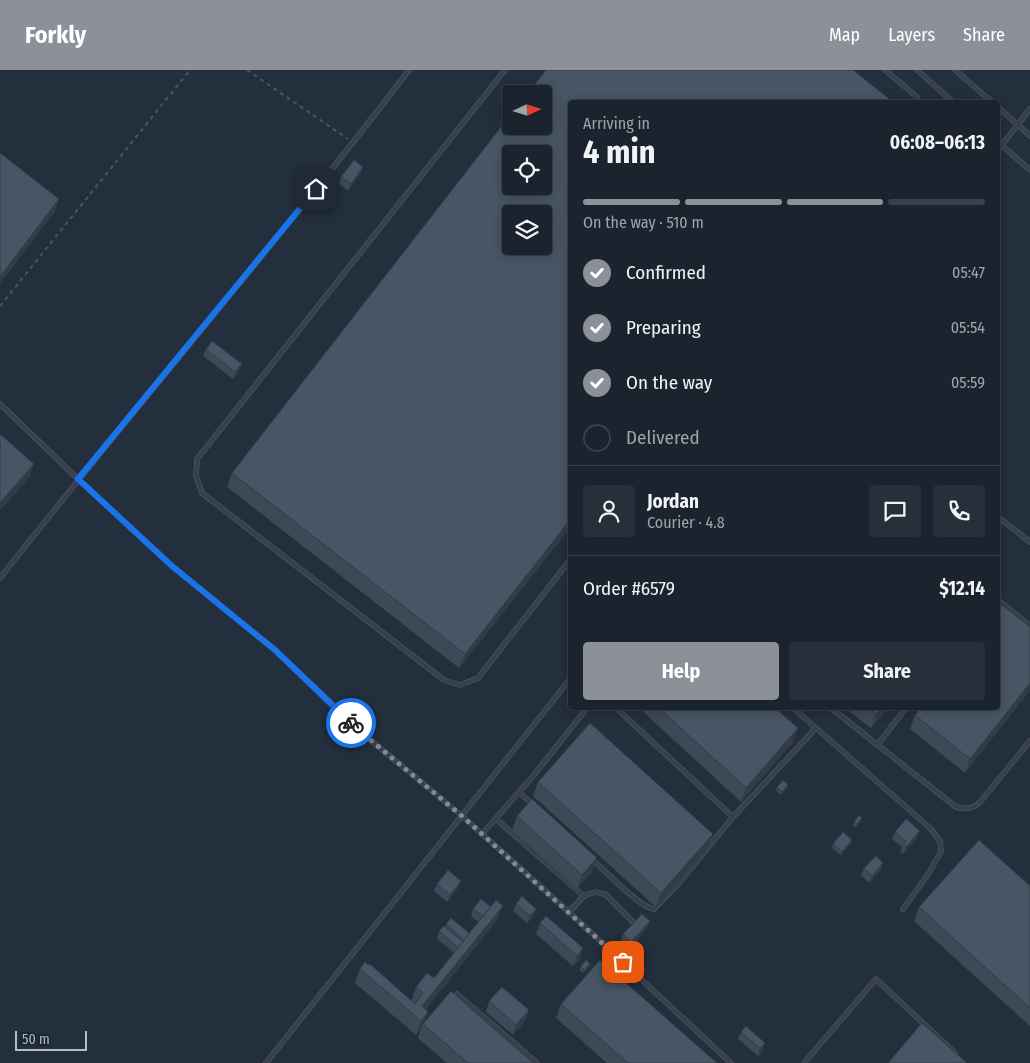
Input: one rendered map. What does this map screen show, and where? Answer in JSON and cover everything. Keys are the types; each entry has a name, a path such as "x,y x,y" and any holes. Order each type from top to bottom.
{"lane":[{"path":"0,578 78,479 353,143 409,70"},
{"path":"505,70 197,459 196,476 202,493 444,680 460,685 478,678 568,563"},
{"path":"885,70 916,96 918,100"},
{"path":"916,70 951,100"},
{"path":"955,70 990,100"},
{"path":"1000,109 1030,136"},
{"path":"1030,110 1000,144 1030,170"},
{"path":"0,404 172,566 275,650 368,738 461,815 569,912 731,1063"},
{"path":"1000,519 1030,542"},
{"path":"1000,602 1030,626"},
{"path":"266,1063 568,682"},
{"path":"482,834 519,792 585,710"},
{"path":"618,710 734,817"},
{"path":"795,710 930,828 940,841 941,851 929,873 902,909"},
{"path":"834,710 956,807 962,809 974,807 980,802 1030,741"},
{"path":"878,744 904,710"},
{"path":"590,857 639,902 650,909 654,909 680,882 734,817 816,728"},
{"path":"519,792 540,812"},
{"path":"496,819 584,896"},
{"path":"569,912 584,896 595,892 604,894 633,922"},
{"path":"804,1063 876,979 960,1057"},
{"path":"457,994 538,1063"}],"path":[{"path":"0,306 190,70"},
{"path":"247,70 353,143"}],"building":[{"path":"546,70 853,70 890,100 568,100 568,523 465,654 232,473 502,126 502,135 552,135 552,85 534,85"},
{"path":"0,153 59,199 0,277"},
{"path":"354,160 363,167 351,184 341,177"},
{"path":"212,341 242,364 235,372 206,349"},
{"path":"0,434 34,464 0,503"},
{"path":"1002,605 1030,627 1030,683 970,759 915,715 919,710 1000,710 1000,608"},
{"path":"661,710 777,710 798,728 746,788"},
{"path":"871,710 880,710 876,714"},
{"path":"590,723 713,834 661,893 538,782"},
{"path":"783,780 788,785 782,792 777,787"},
{"path":"532,799 597,858 582,875 517,816"},
{"path":"859,815 862,818 857,824 854,822"},
{"path":"906,819 920,831 906,847 903,845 906,841 895,832"},
{"path":"843,832 852,840 842,852 833,844"},
{"path":"979,840 1030,886 1030,1008 919,907"},
{"path":"876,856 883,863 872,876 864,868"},
{"path":"448,870 461,881 450,895 437,884"},
{"path":"522,896 536,909 530,916 516,904"},
{"path":"481,899 491,907 483,916 473,909"},
{"path":"496,900 503,906 422,1006 428,1012 421,1021 360,969 365,962 368,965 370,964 415,1004 423,993 416,987 427,973 434,978"},
{"path":"642,914 650,921 631,942 623,934"},
{"path":"546,916 583,948 577,956 540,923"},
{"path":"451,918 469,933 464,940 446,924"},
{"path":"444,926 463,942 458,947 439,931"},
{"path":"586,960 590,964 584,970 581,966"},
{"path":"600,960 717,1063 628,1063 561,1004"},
{"path":"502,987 529,1010 516,1025 489,1001"},
{"path":"451,991 533,1063 468,1063 423,1024"},
{"path":"922,1023 967,1063 888,1063"},
{"path":"746,1026 765,1043 760,1048 741,1032"}],"way so far":[{"path":"351,723 461,815 623,962"}],"route":[{"path":"316,189 78,479 172,566 275,650 351,723"}]}
